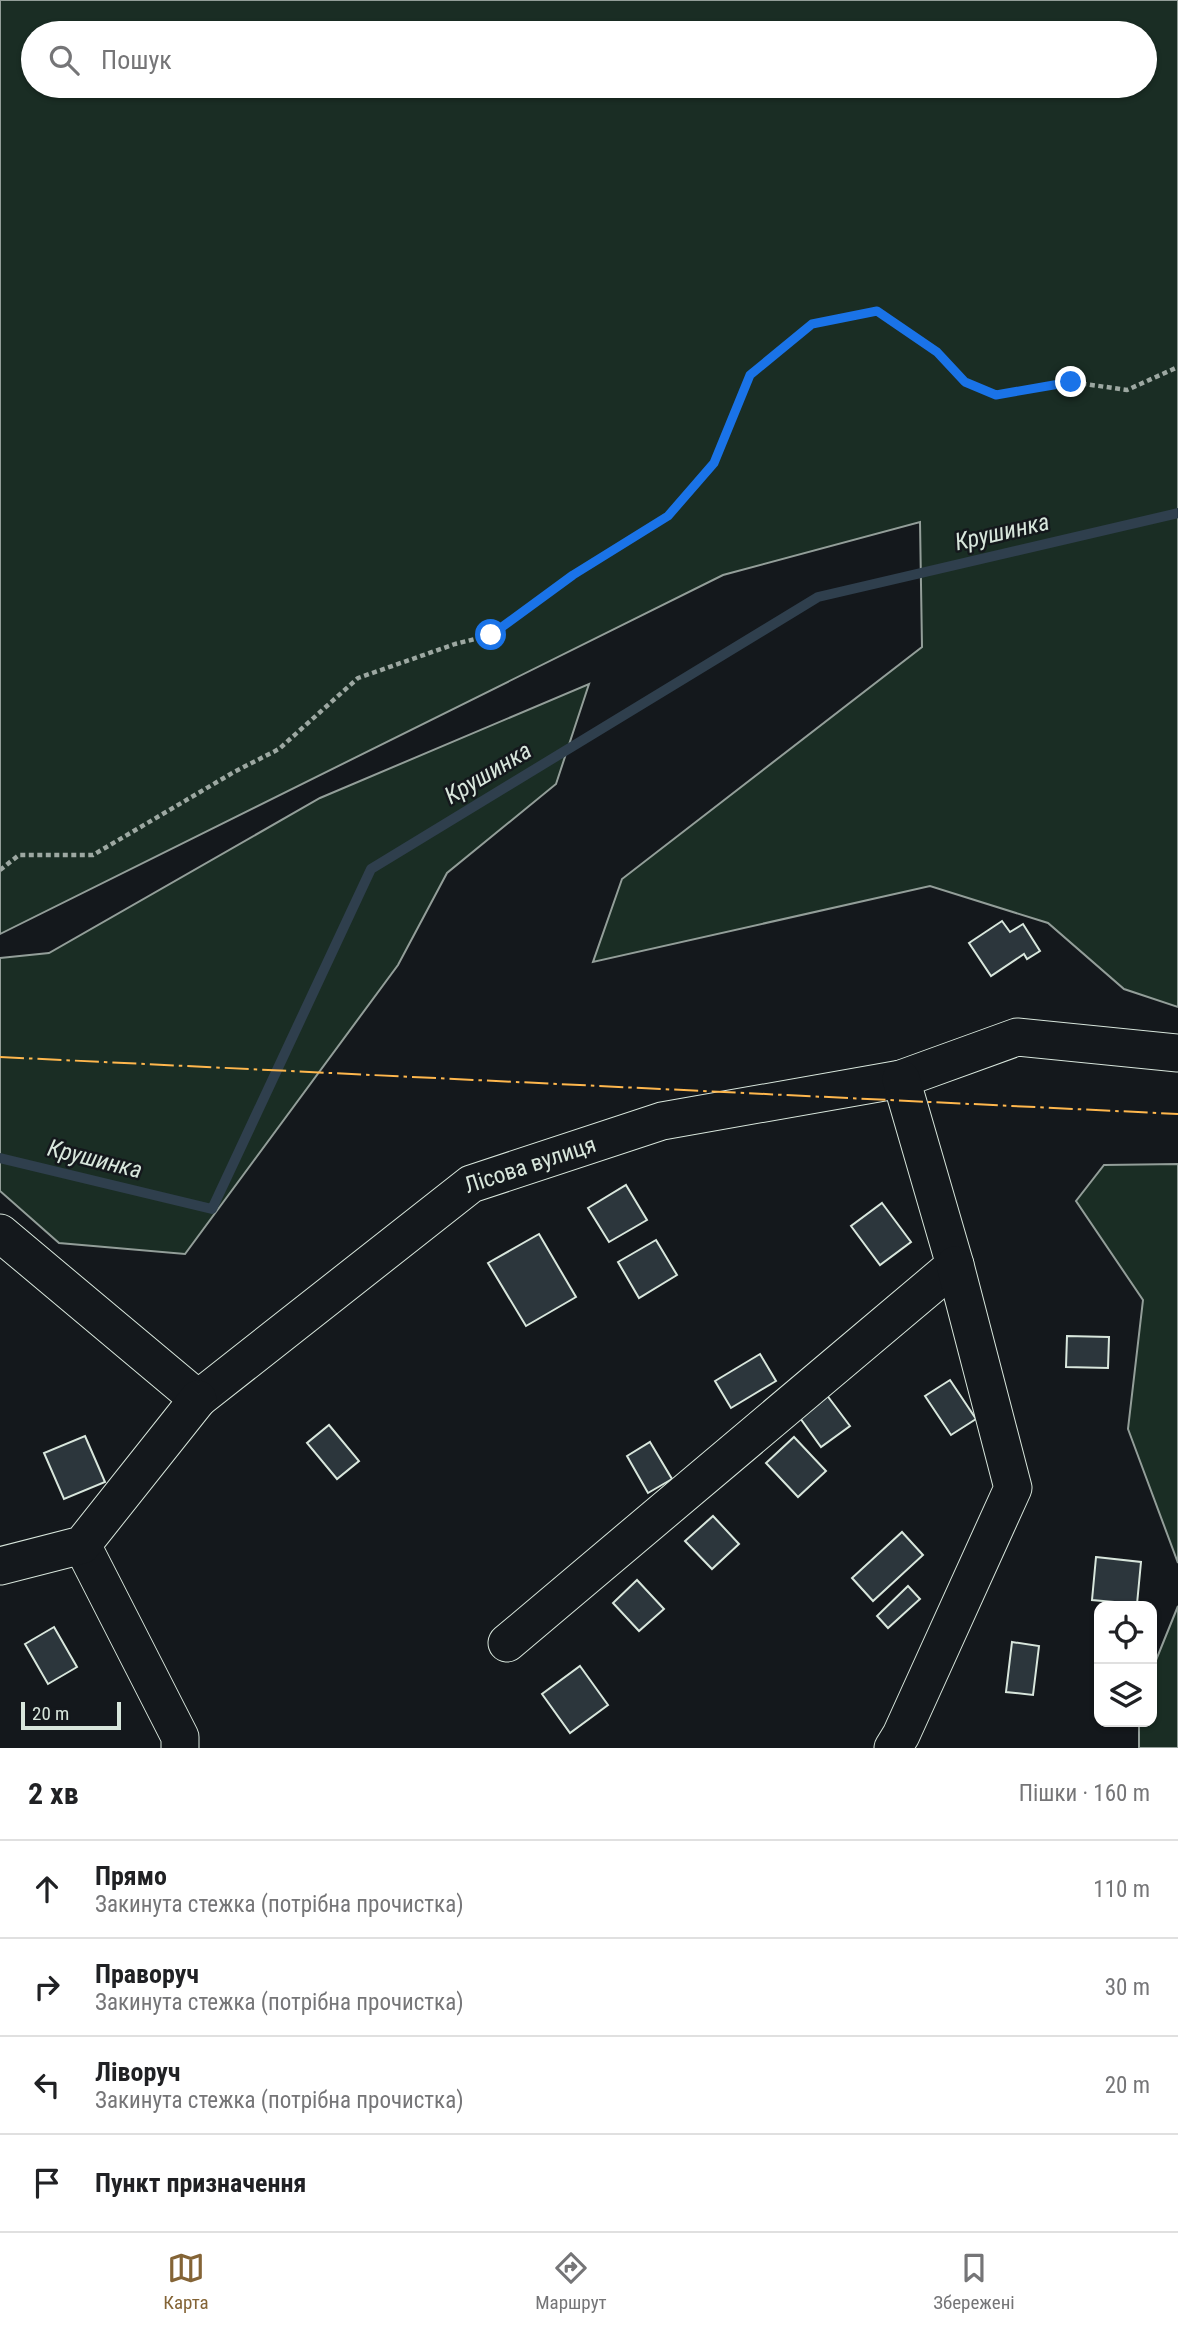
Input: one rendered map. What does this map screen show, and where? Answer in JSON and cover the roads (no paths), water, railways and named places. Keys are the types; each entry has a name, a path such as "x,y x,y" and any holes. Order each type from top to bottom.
{"street":[{"name":"Лісова вулиця","path":"82,1545 198,1399 471,1184 662,1121 901,1079 1017,1037 1178,1053"},
{"path":"893,1748 1013,1488 955,1265 901,1079"},
{"path":"0,1233 198,1399"},
{"path":"507,1643 955,1265"},
{"path":"0,1566 82,1545 180,1737 180,1748"}],"waterway":[{"name":"Крушинка","path":"0,1158 212,1209 371,869 818,597 1178,513"}]}
